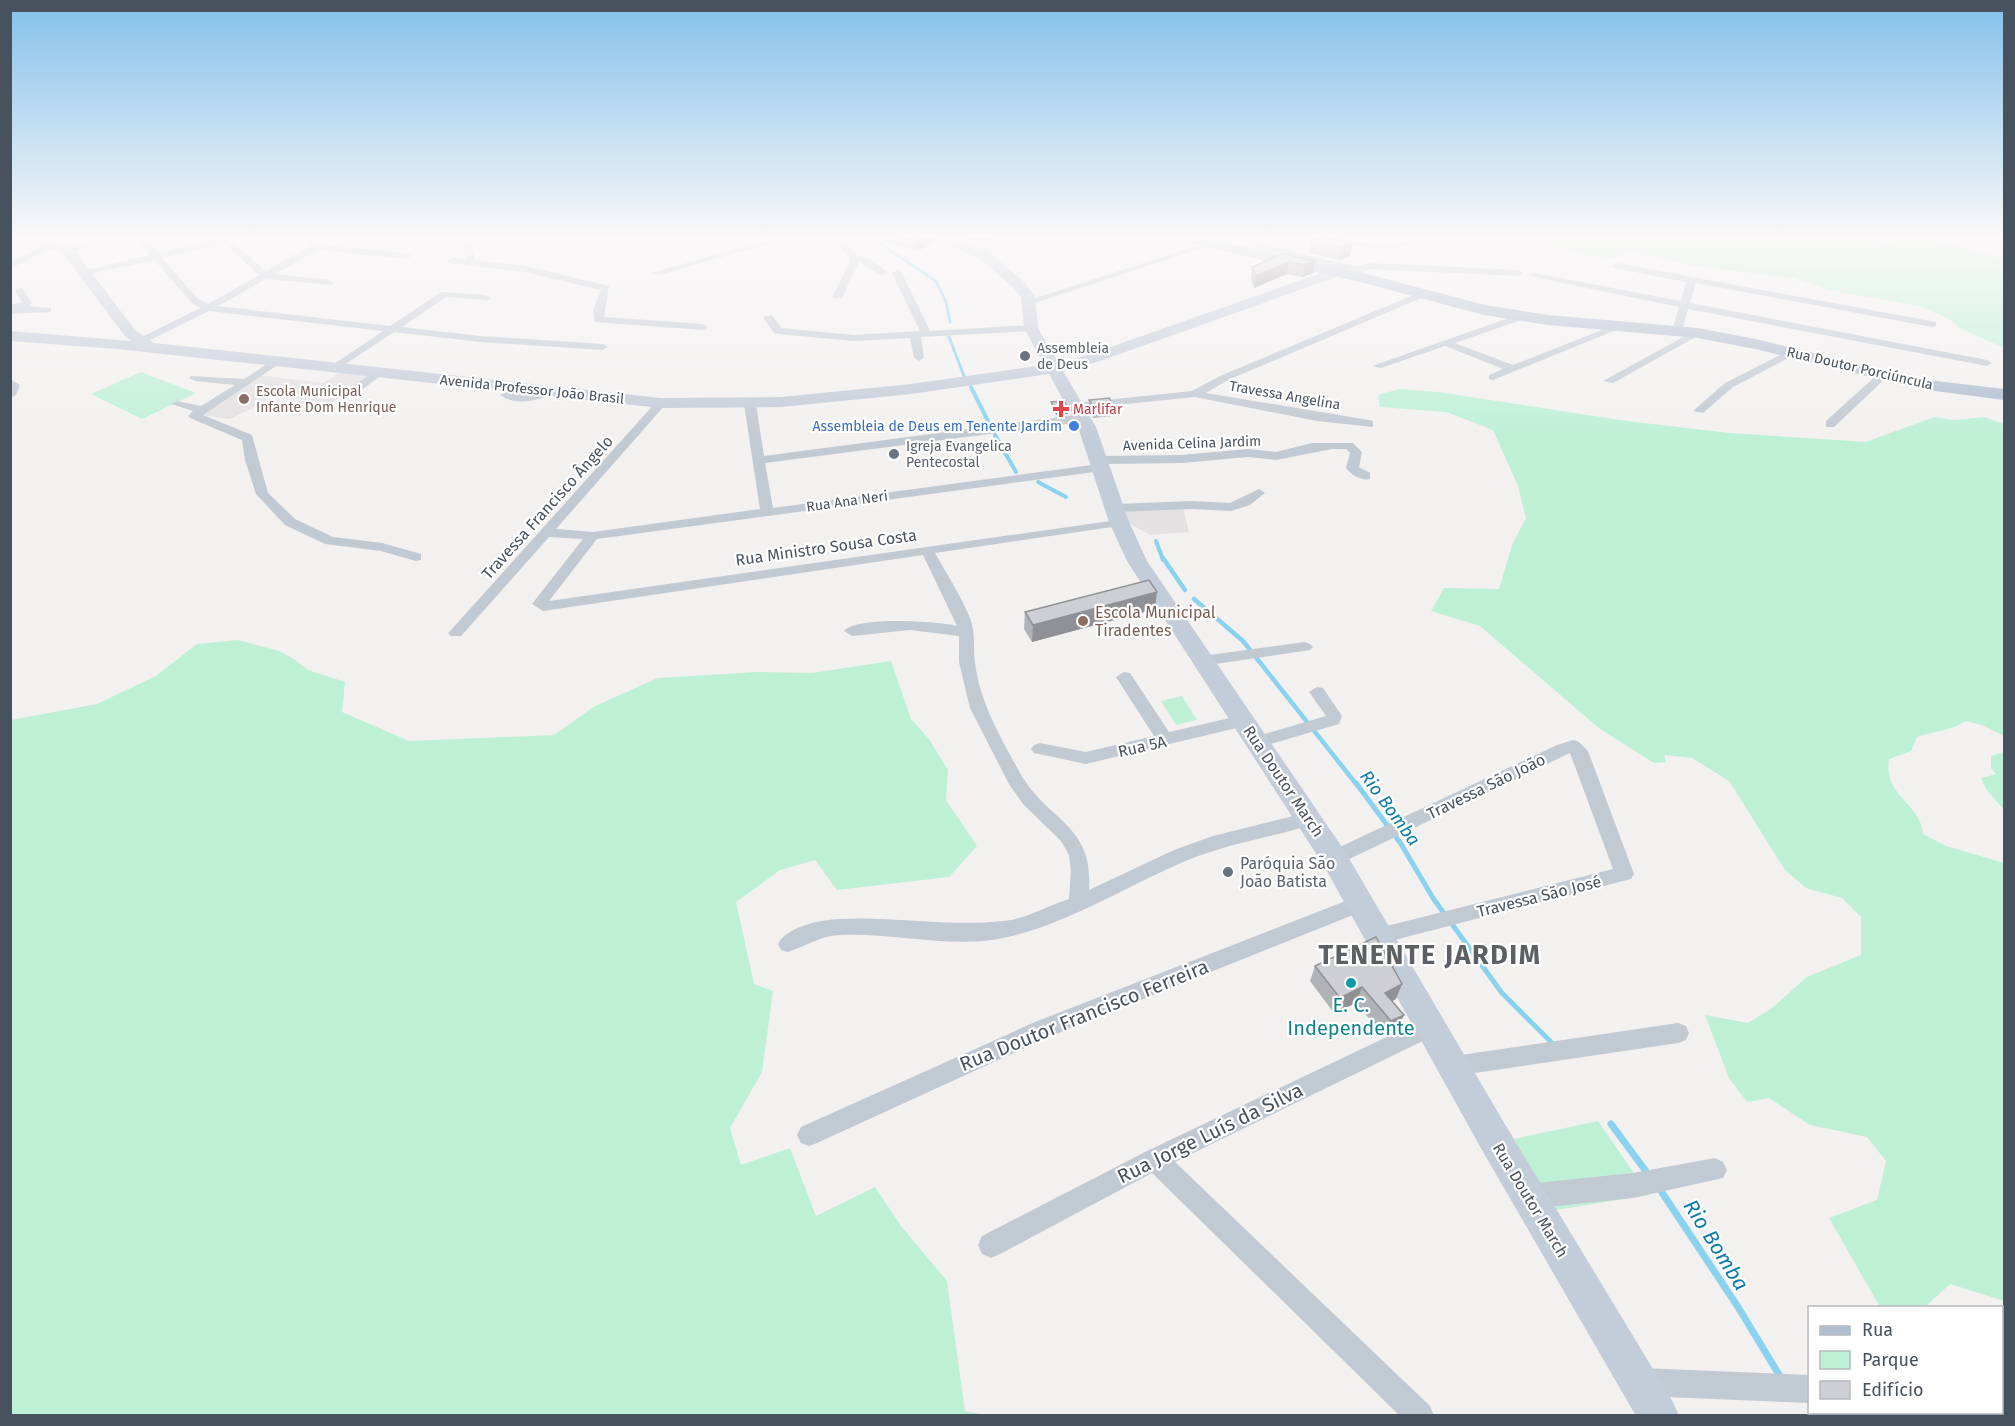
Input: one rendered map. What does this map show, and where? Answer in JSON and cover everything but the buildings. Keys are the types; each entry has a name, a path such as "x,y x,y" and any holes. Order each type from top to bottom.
{"main road":[{"path":"109,305 137,342"},
{"name":"Rua Doutor March","path":"1029,305 1031,328 1079,412 1101,463 1117,515 1148,580 1334,858 1528,1197 1659,1416"},
{"name":"Avenida Professor João Brasil","path":"10,336 103,343 137,342 277,362 661,403 750,404 901,390 1053,369 1104,354 1244,305"},
{"name":"Rua Doutor Porciúncula","path":"1467,305 1520,317 1698,333 1792,352 1882,376 2004,395"}],"street":[{"path":"202,305 208,308 480,339 603,347"},
{"path":"137,342 214,305"},
{"path":"335,368 429,305"},
{"path":"600,305 599,320 703,327"},
{"path":"909,305 921,334 919,357"},
{"path":"759,460 1195,394 1224,378 1398,305"},
{"path":"1679,305 1987,363"},
{"path":"1828,305 1932,324"},
{"path":"1677,331 1686,306"},
{"path":"14,311 47,310"},
{"path":"768,317 775,328 781,332 854,338 1031,328"},
{"path":"1377,366 1520,317"},
{"path":"1493,377 1621,326"},
{"path":"1609,381 1698,333"},
{"path":"1448,343 1512,369"},
{"path":"1699,411 1729,385 1792,352"},
{"path":"277,362 194,416 248,438 251,460 262,494 290,522 330,541 382,547 416,557"},
{"path":"355,390 379,373"},
{"path":"1830,424 1882,376"},
{"path":"195,378 245,382"},
{"path":"10,382 14,385 10,395"},
{"path":"506,395 533,399 549,392"},
{"name":"Travessa Angelina","path":"1195,394 1317,417 1369,424"},
{"name":"Travessa Francisco Ângelo","path":"456,633 548,533 661,403"},
{"path":"177,404 201,410"},
{"path":"750,404 767,512"},
{"name":"Avenida Celina Jardim","path":"1101,463 1248,453 1275,456 1312,447 1332,445 1349,446 1355,449 1352,468 1366,476"},
{"name":"Rua Ana Neri","path":"548,533 593,536 1101,463"},
{"name":"Rua Ministro Sousa Costa","path":"593,536 538,603 543,606 927,550 1117,515 1237,506 1259,493"},
{"path":"927,550 963,619 967,662 978,708 1015,779 1029,798 1068,836 1078,855 1081,871 1078,904"},
{"path":"852,631 918,624 949,627 966,633"},
{"path":"1202,661 1305,648"},
{"path":"1125,677 1166,741"},
{"name":"Rua 5A","path":"1040,749 1086,758 1166,741 1302,729 1326,722 1334,716 1317,692"},
{"name":"Travessa São João","path":"1334,858 1573,746 1579,752 1624,874"},
{"path":"788,944 813,931 839,927 992,932 1007,930 1078,904 1181,855 1220,841 1309,819"},
{"name":"Travessa São José","path":"1379,936 1624,874"},
{"name":"Rua Doutor Francisco Ferreira","path":"809,1135 1043,1029 1361,903"},
{"name":"Rua Jorge Luís da Silva","path":"991,1245 1155,1159 1431,1026"},
{"path":"1454,1066 1678,1033"},
{"path":"1155,1159 1420,1416"},
{"path":"1528,1197 1546,1192 1564,1194 1653,1183 1715,1170"},
{"path":"1640,1382 1808,1389"}],"shaded area":[{"name":"Escola Municipal Infante Dom Henrique","path":"338,373 371,376 332,403 272,396 230,419 201,415 258,375 323,383"},
{"path":"1183,507 1189,532 1150,535 1129,523 1125,510"}],"green space":[{"path":"1911,305 2004,305 2004,348 1962,329 1947,318"},
{"path":"141,372 196,393 142,419 91,394"},
{"path":"1399,389 1438,392 1627,421 1729,433 1866,442 1934,417 1955,420 1984,417 2004,424 2004,736 1982,725 1966,721 1948,729 1917,737 1911,751 1889,759 1889,772 1897,791 1921,823 1923,834 1946,846 2004,863 2004,1301 1950,1284 1926,1306 1879,1306 1829,1218 1877,1200 1886,1161 1867,1137 1810,1125 1769,1098 1747,1102 1729,1078 1705,1015 1748,1023 1772,1008 1807,977 1861,955 1861,917 1842,898 1806,888 1785,870 1729,781 1692,758 1664,755 1666,762 1654,763 1600,729 1480,626 1431,611 1444,588 1499,589 1512,545 1526,518 1518,486 1493,430 1446,412 1380,407 1378,395"},
{"path":"238,640 279,651 308,670 345,682 342,712 409,741 554,735 595,706 658,678 757,672 812,673 891,661 911,719 929,739 948,770 946,800 977,846 949,877 837,890 815,860 780,870 736,902 754,984 773,991 762,1072 730,1128 741,1165 790,1148 816,1216 875,1187 901,1226 947,1281 965,1411 985,1415 11,1415 11,720 97,704 156,676 197,644"},
{"path":"1182,696 1197,720 1176,725 1161,701"},
{"path":"2004,752 2004,810 1986,789 1981,778 1996,774 1991,768 1991,756"},
{"path":"1598,1121 1649,1195 1556,1210 1514,1139"}],"waterway":[{"name":"Rio Bomba","path":"947,305 950,322"},
{"name":"Rio Bomba","path":"949,337 964,376"},
{"name":"Rio Bomba","path":"971,387 990,425"},
{"name":"Rio Bomba","path":"995,435 1016,472"},
{"name":"Rio Bomba","path":"1038,482 1066,497"},
{"name":"Rio Bomba","path":"1156,541 1163,560"},
{"name":"Rio Bomba","path":"1163,558 1185,590"},
{"name":"Rio Bomba","path":"1194,599 1243,641 1357,785"},
{"name":"Rio Bomba","path":"1356,783 1401,844 1433,898 1502,993 1553,1044"},
{"name":"Rio Bomba","path":"1611,1124 1648,1174"},
{"name":"Rio Bomba","path":"1659,1188 1738,1307 1781,1378"}],"place":[{"name":"Assembleia de Deus","path":"1025,356"},
{"name":"Escola Municipal Infante Dom Henrique","path":"244,399"},
{"name":"Marlifar","path":"1061,409"},
{"name":"Assembleia de Deus em Tenente Jardim","path":"1074,426"},
{"name":"Igreja Evangelica Pentecostal","path":"894,454"},
{"name":"Escola Municipal Tiradentes","path":"1083,621"},
{"name":"Paróquia São João Batista","path":"1228,872"},
{"name":"E. C. Independente","path":"1351,983"}],"district":[{"name":"TENENTE JARDIM","path":"1430,955"}]}
